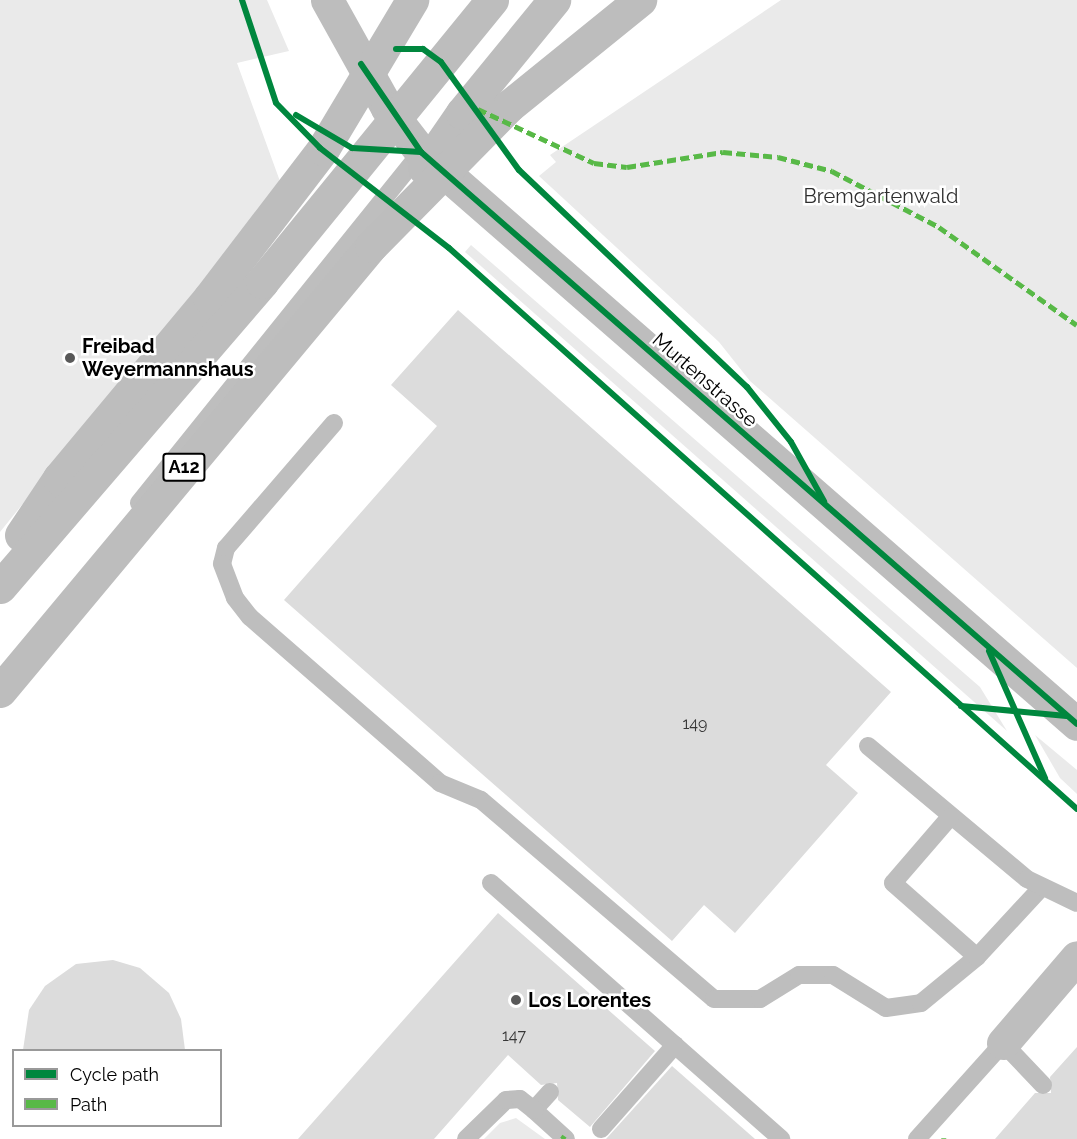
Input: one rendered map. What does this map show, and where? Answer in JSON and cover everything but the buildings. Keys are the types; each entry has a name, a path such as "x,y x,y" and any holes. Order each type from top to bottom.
{"main road":[{"name":"Murtenstrasse","path":"327,0 361,64 421,152 1077,724"},
{"path":"0,568 59,478 209,298 323,149 412,0"},
{"path":"0,587 262,282 492,0"},
{"path":"371,246 505,59 554,0"},
{"path":"371,246 533,84 640,0"},
{"name":"A12","path":"0,690 371,246"}],"street":[{"path":"1003,1043 1077,957"}],"lane":[{"path":"0,690 109,549 155,478 421,152"},
{"path":"334,423 234,535 222,564 226,579 250,617 440,783 481,800 714,999 760,999 799,975 833,975 886,1008 921,1003 977,957 1041,888"},
{"path":"868,747 951,818 1041,888 1077,903"},
{"path":"951,818 892,883 977,957"},
{"path":"491,883 622,1010 675,1045 781,1139"},
{"path":"917,1139 1003,1043 1042,1085"},
{"path":"601,1129 675,1045"},
{"path":"534,1110 550,1092"},
{"path":"466,1139 506,1100 520,1099 566,1139"}],"green space":[{"name":"Freibad Weyermannshaus","path":"0,0 267,0 289,51 237,63 281,184 0,532"},
{"name":"Bremgartenwald","path":"781,0 1077,0 1077,668 750,381 719,342 539,176 556,162 550,155"},
{"path":"471,245 980,687 1007,731 465,252"},
{"path":"1035,735 1077,770 1077,794 1060,778"},
{"path":"516,1118 545,1139 484,1139 500,1123"}],"marked path":[{"path":"478,109 594,163 627,167 723,152 778,157 832,171 939,227 1077,325"}],"cycle path":[{"path":"242,0 276,103 320,148 449,248 1077,809"},
{"path":"396,49 423,49 441,62 519,170 747,387 791,442 824,501"},
{"path":"361,64 421,152 1077,724"},
{"path":"296,115 352,148 421,152"},
{"path":"989,651 1045,778"},
{"path":"961,706 1067,716"}],"place":[{"name":"Freibad Weyermannshaus","path":"70,358"},
{"name":"Los Lorentes","path":"516,1000"}]}
